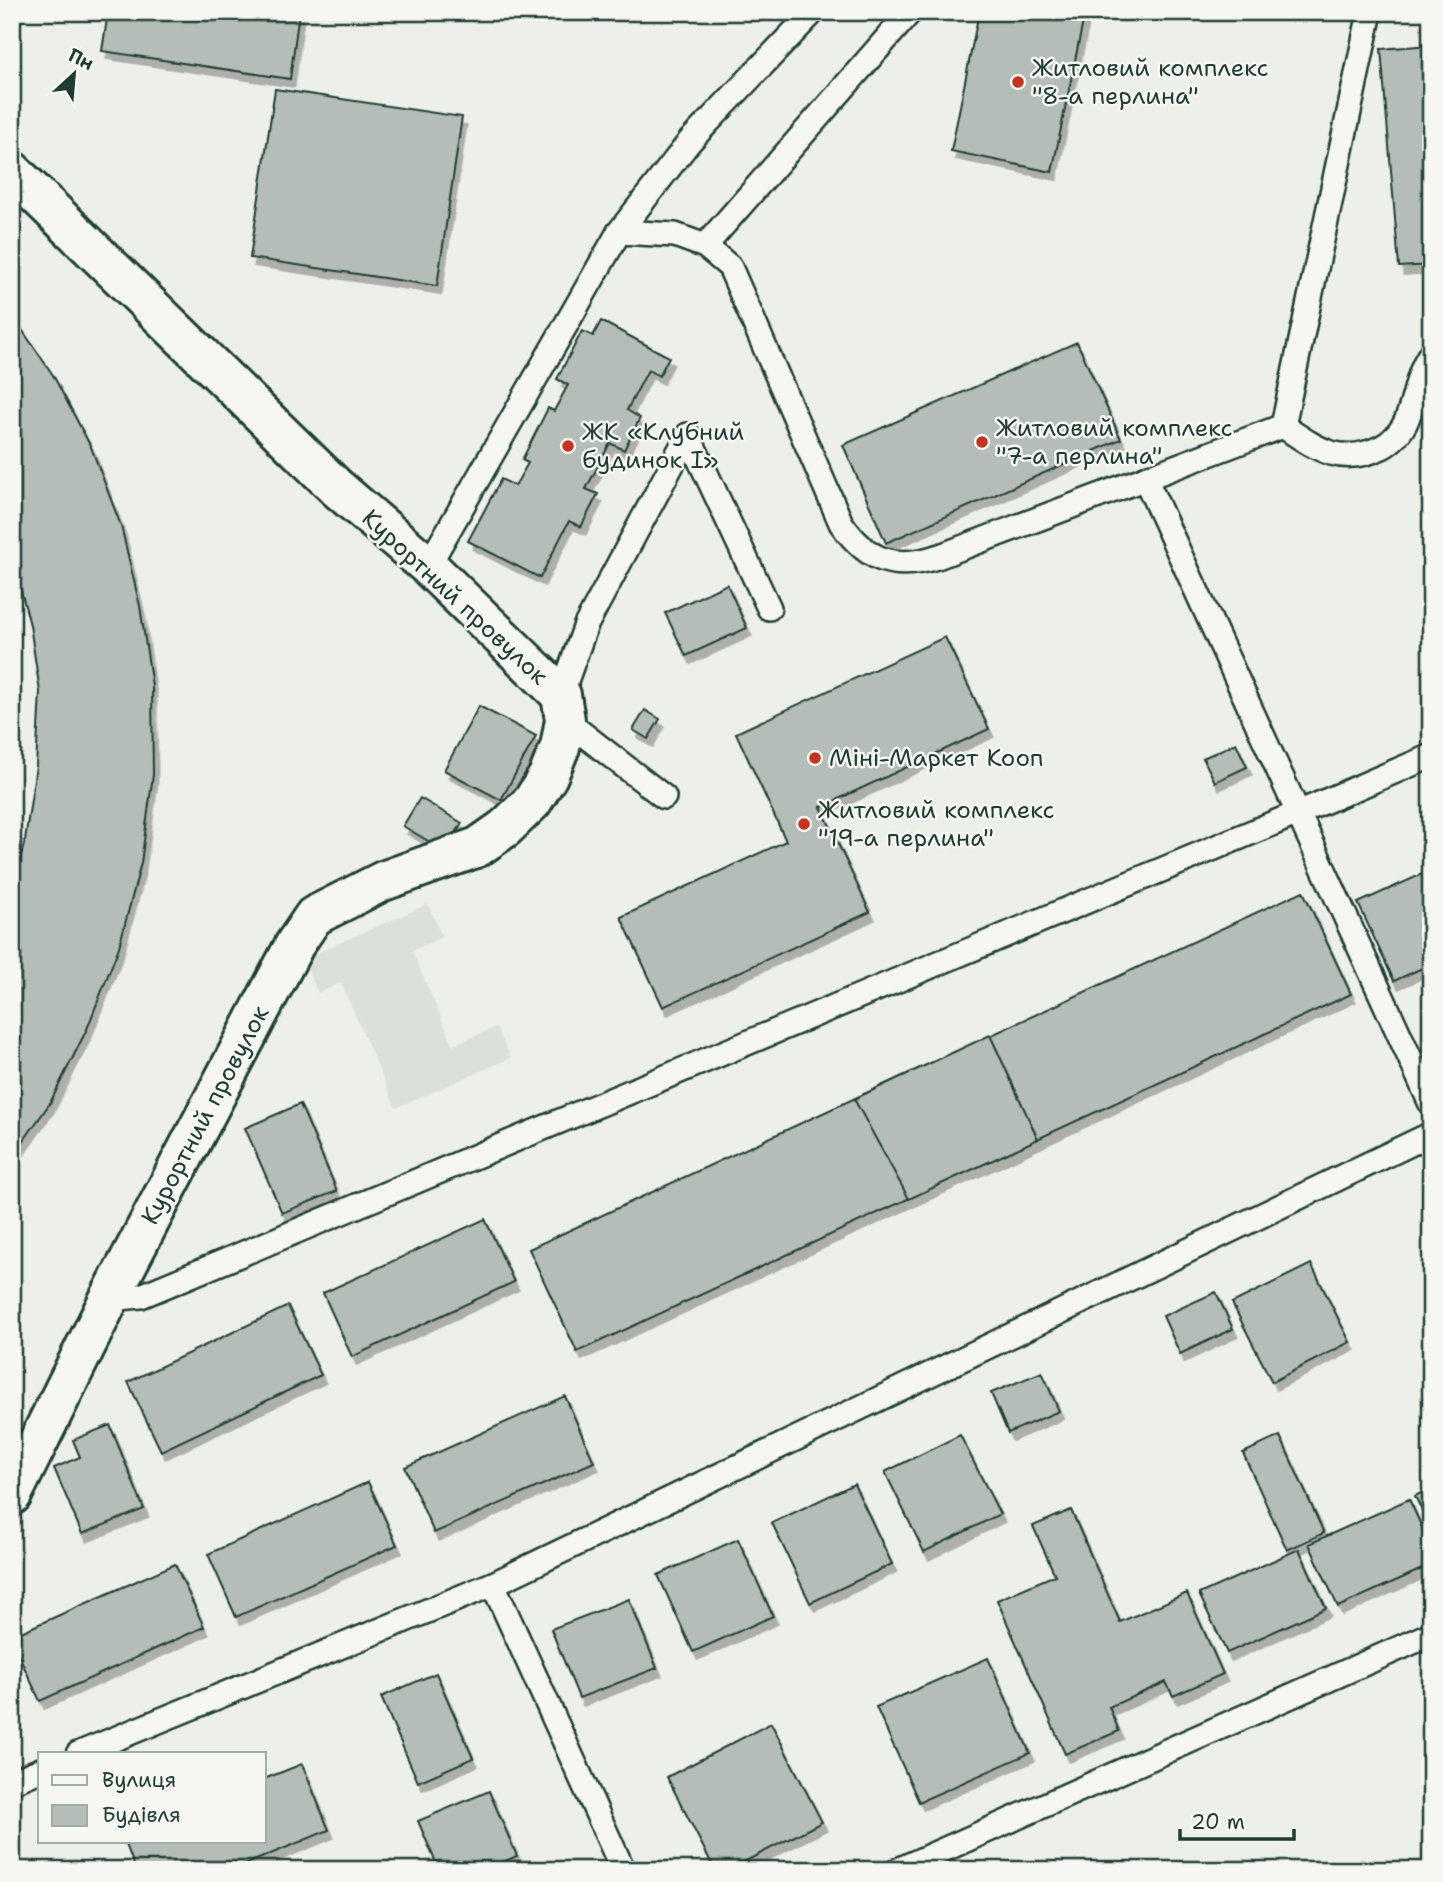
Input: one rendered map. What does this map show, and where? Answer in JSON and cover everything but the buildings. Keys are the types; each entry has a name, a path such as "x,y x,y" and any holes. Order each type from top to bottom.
{"street":[{"name":"Курортний провулок","path":"12,171 337,488 428,566 563,708 560,747 548,776 532,802 505,828 478,847 383,881 314,916 295,944 109,1299 12,1495"}],"lane":[{"path":"428,566 619,232 690,141 813,12"},
{"path":"705,246 910,12"},
{"path":"1283,426 1370,12"},
{"path":"619,232 675,234 705,246 730,267 841,523 854,542 872,556 894,563 918,563 1283,426"},
{"path":"1283,426 1314,447 1340,456 1366,454 1390,443 1406,422 1424,362 1431,353"},
{"path":"664,797 563,708 586,625 688,435 769,608"},
{"path":"1145,478 1431,1104"},
{"path":"109,1299 141,1296 1431,756"},
{"path":"83,1752 493,1584 1431,1134"},
{"path":"493,1584 622,1870"},
{"path":"898,1870 1431,1634"},
{"path":"12,1782 38,1771"}],"shaded area":[{"path":"428,904 442,937 412,951 453,1045 496,1027 511,1058 396,1108 341,983 318,993 303,959"}],"place":[{"name":"Житловий комплекс \"8-а перлина\"","path":"1018,82"},
{"name":"Житловий комплекс \"7-а перлина\"","path":"982,442"},
{"name":"ЖК «Клубний будинок I»","path":"568,446"},
{"name":"Міні-Маркет Кооп","path":"815,758"},
{"name":"Житловий комплекс \"19-а перлина\"","path":"804,824"}]}
